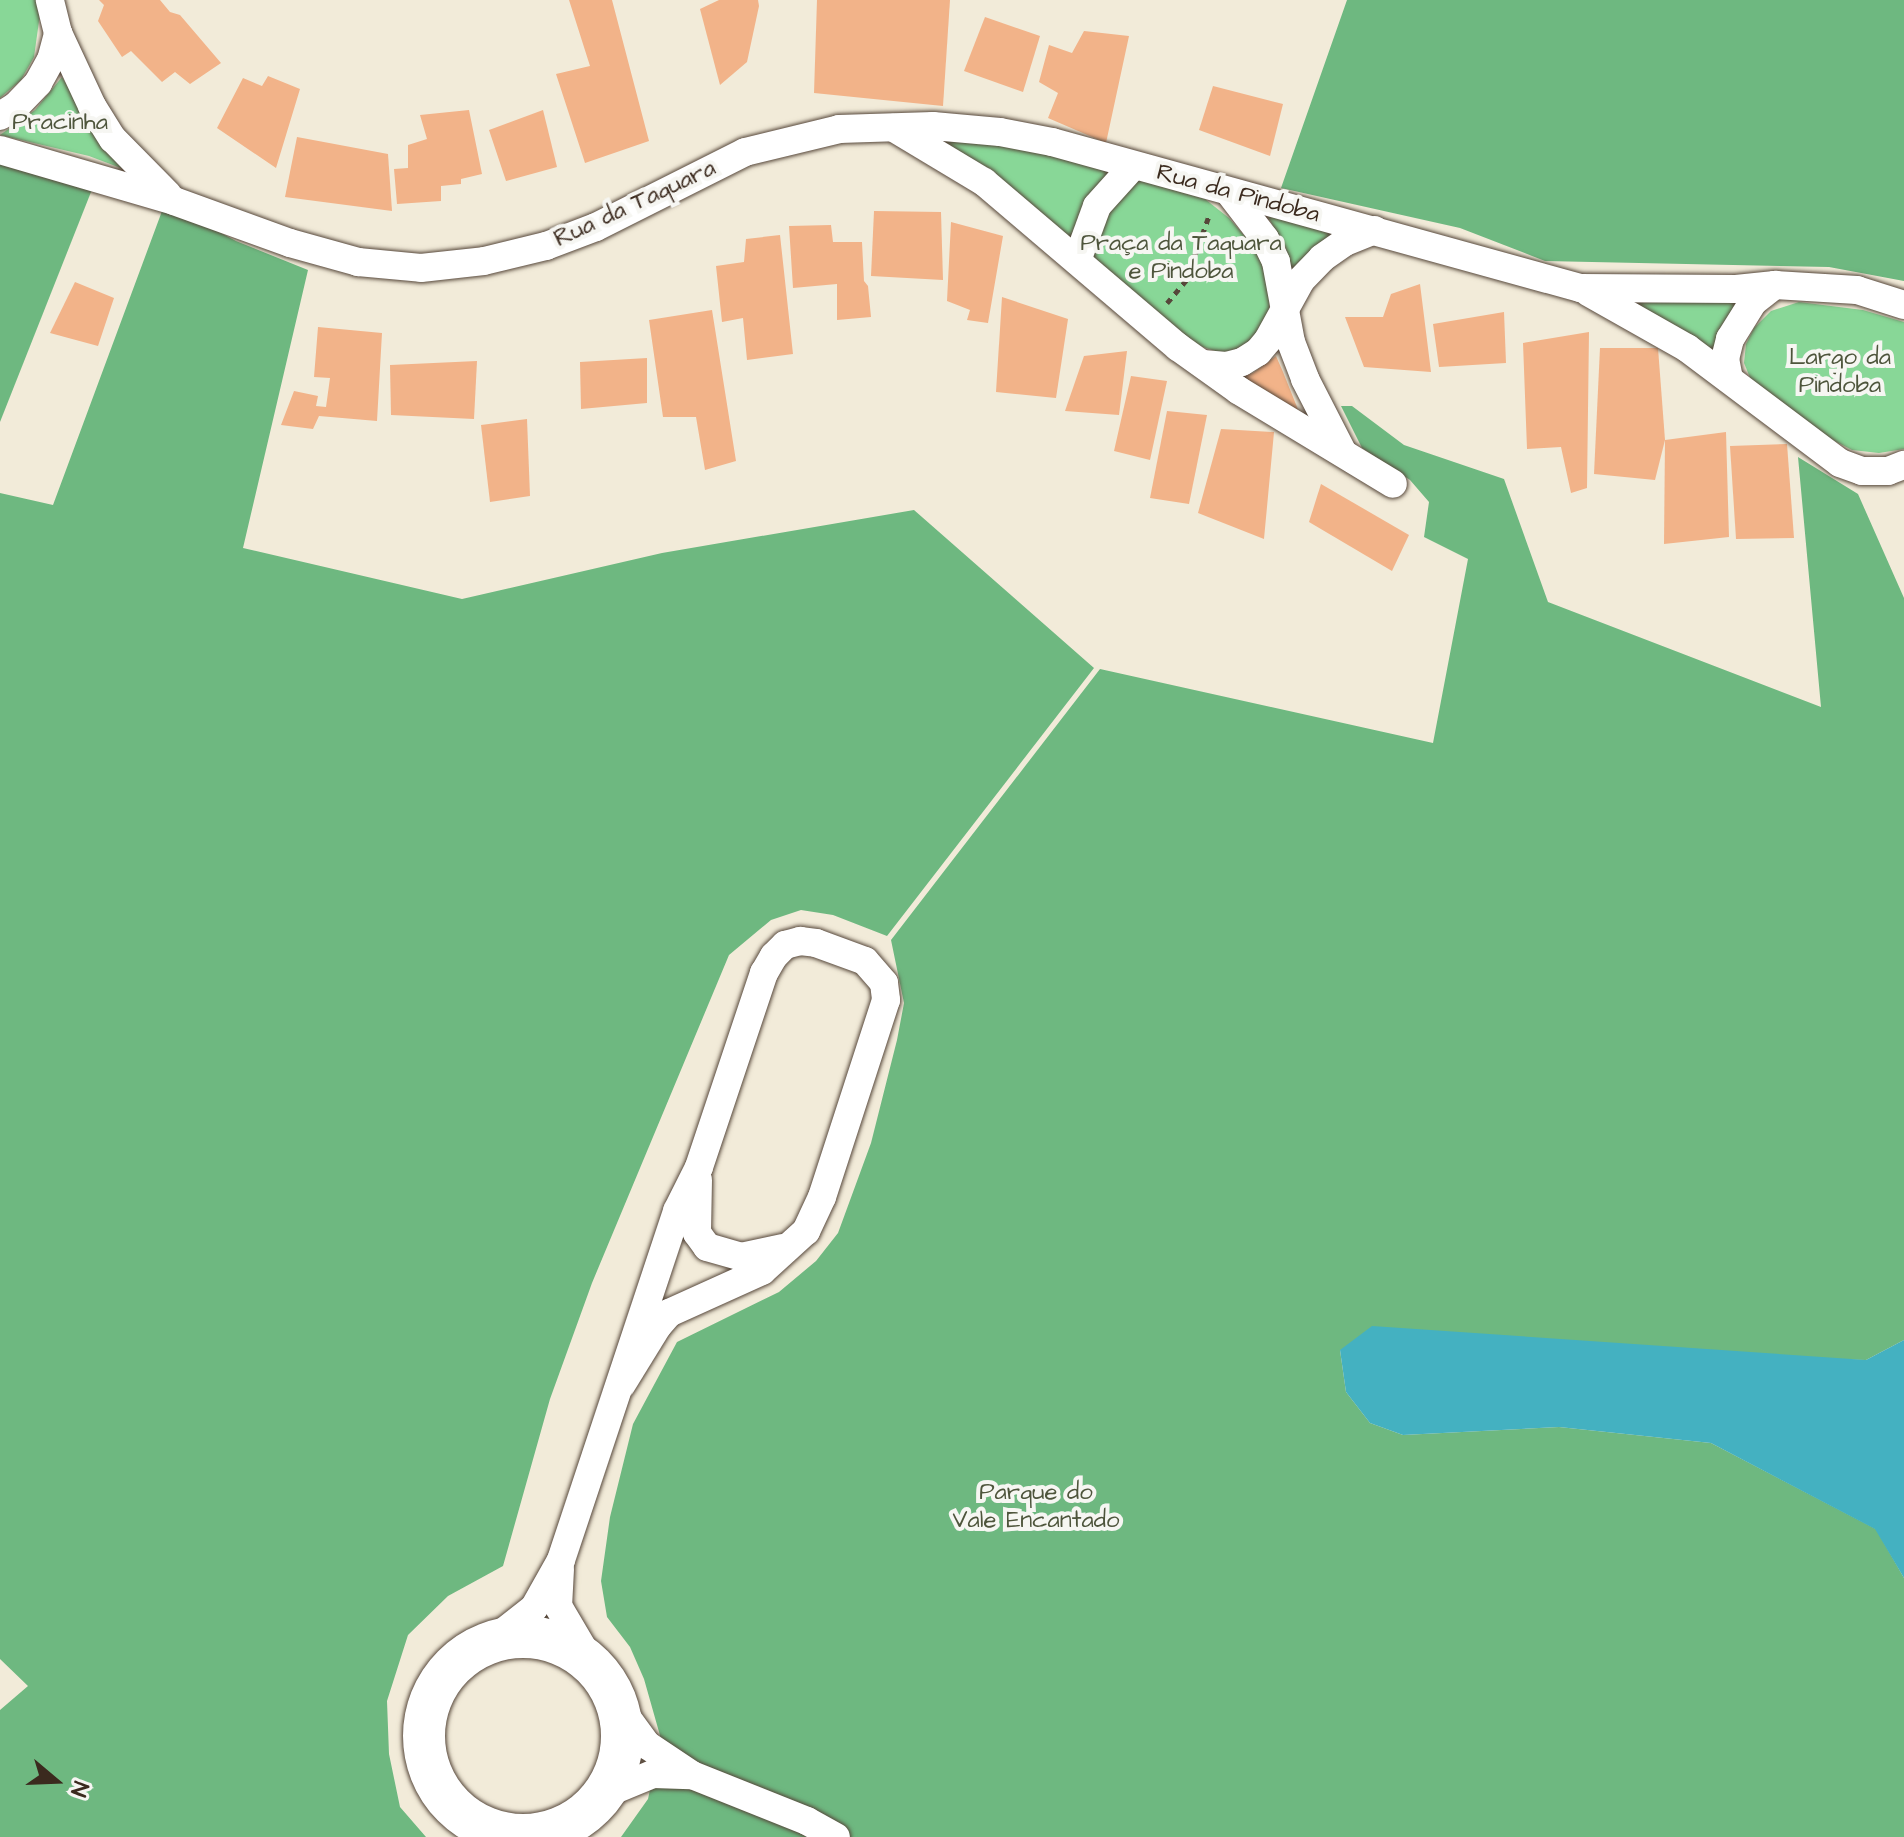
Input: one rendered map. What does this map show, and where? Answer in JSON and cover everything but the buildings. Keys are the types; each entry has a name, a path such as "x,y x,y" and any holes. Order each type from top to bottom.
{"street":[{"path":"50,0 58,33 92,106 113,139 174,201"},
{"path":"0,116 16,106 38,83 51,60 58,33"},
{"path":"891,126 984,182 1078,258 1145,322 1238,390 1393,484"},
{"name":"Rua da Taquara","path":"0,150 174,201 290,243 358,262 437,266 484,261 546,246 596,227 745,152 839,129 891,126"},
{"name":"Rua da Pindoba","path":"891,126 1000,132 1375,230 1580,288 1643,321 1729,379 1840,463 1862,471 1888,471 1904,465"},
{"path":"1078,258 1097,206 1133,166"},
{"path":"1223,190 1265,239 1276,262 1283,285 1284,314 1305,379 1343,452"},
{"path":"1203,364 1226,366 1242,362 1268,340 1301,280 1322,258 1345,242 1375,230"},
{"path":"1729,379 1725,359 1730,339 1753,302 1775,285"},
{"name":"Rua da Pindoba","path":"1580,288 1736,289 1775,285 1857,290 1904,305"},
{"path":"622,1384 669,1313 762,1271 794,1245 815,1215 881,1024 886,1000 884,983 865,961 816,943 800,941 785,945 764,973 699,1167 677,1211 561,1560 534,1608 492,1641 469,1652 449,1670 434,1691 426,1716 424,1742 429,1768 440,1791 457,1811 479,1825 505,1835 530,1835 556,1829 596,1810 653,1774 692,1775"},
{"path":"699,1167 697,1233 707,1247 741,1257 794,1245"},
{"path":"561,1560 558,1606 610,1688 622,1727 621,1751 614,1774 596,1810"},
{"path":"492,1641 533,1636 572,1649 591,1662"},
{"path":"617,1704 647,1745 692,1775 807,1821 836,1837"}],"path":[{"path":"1145,322 1175,296 1186,280 1223,190"}],"green space":[{"path":"0,0 37,0 40,14 34,57 21,80 0,98"},
{"path":"1347,0 1904,0 1904,281 1829,267 1545,261 1460,228 1281,188"},
{"name":"Pracinha","path":"62,77 85,116 126,170 89,156 0,135 35,110"},
{"name":"Praça da Taquara e Pindoba","path":"925,136 1039,151 1205,199 1229,218 1255,248 1270,284 1269,312 1262,334 1237,352 1218,352 1197,345"},
{"path":"0,164 93,187 0,422"},
{"path":"165,203 236,241 308,270 243,548 462,599 662,553 914,510 1094,668 887,936 833,915 801,910 771,920 729,955 592,1283 550,1399 503,1566 448,1596 408,1635 387,1701 389,1754 400,1807 426,1837 0,1837 0,1710 28,1686 0,1659 0,493 53,505"},
{"path":"1265,212 1344,230 1290,282 1286,248"},
{"path":"1738,300 1717,333 1715,353 1631,303"},
{"name":"Largo da Pindoba","path":"1799,302 1863,310 1904,322 1904,449 1879,453 1852,450 1825,436 1751,380 1744,363 1746,344 1754,328 1771,311"},
{"name":"Parque do Vale Encantado","path":"1341,406 1352,406 1404,445 1504,479 1548,602 1821,707 1798,457 1858,494 1904,598 1904,1340 1866,1360 1340,1350 1346,1392 1370,1423 1403,1435 1559,1427 1711,1443 1876,1529 1904,1578 1904,1837 621,1837 648,1799 661,1739 644,1679 630,1647 607,1617 601,1581 610,1517 633,1424 677,1342 779,1292 816,1261 838,1233 871,1143 904,1003 891,940 1100,669 1433,743 1468,559 1424,537 1429,502 1410,480 1362,448"}],"water":[{"path":"1372,1326 1866,1360 1904,1340 1904,1578 1875,1529 1711,1443 1559,1427 1403,1435 1370,1423 1346,1392 1340,1350"}]}
